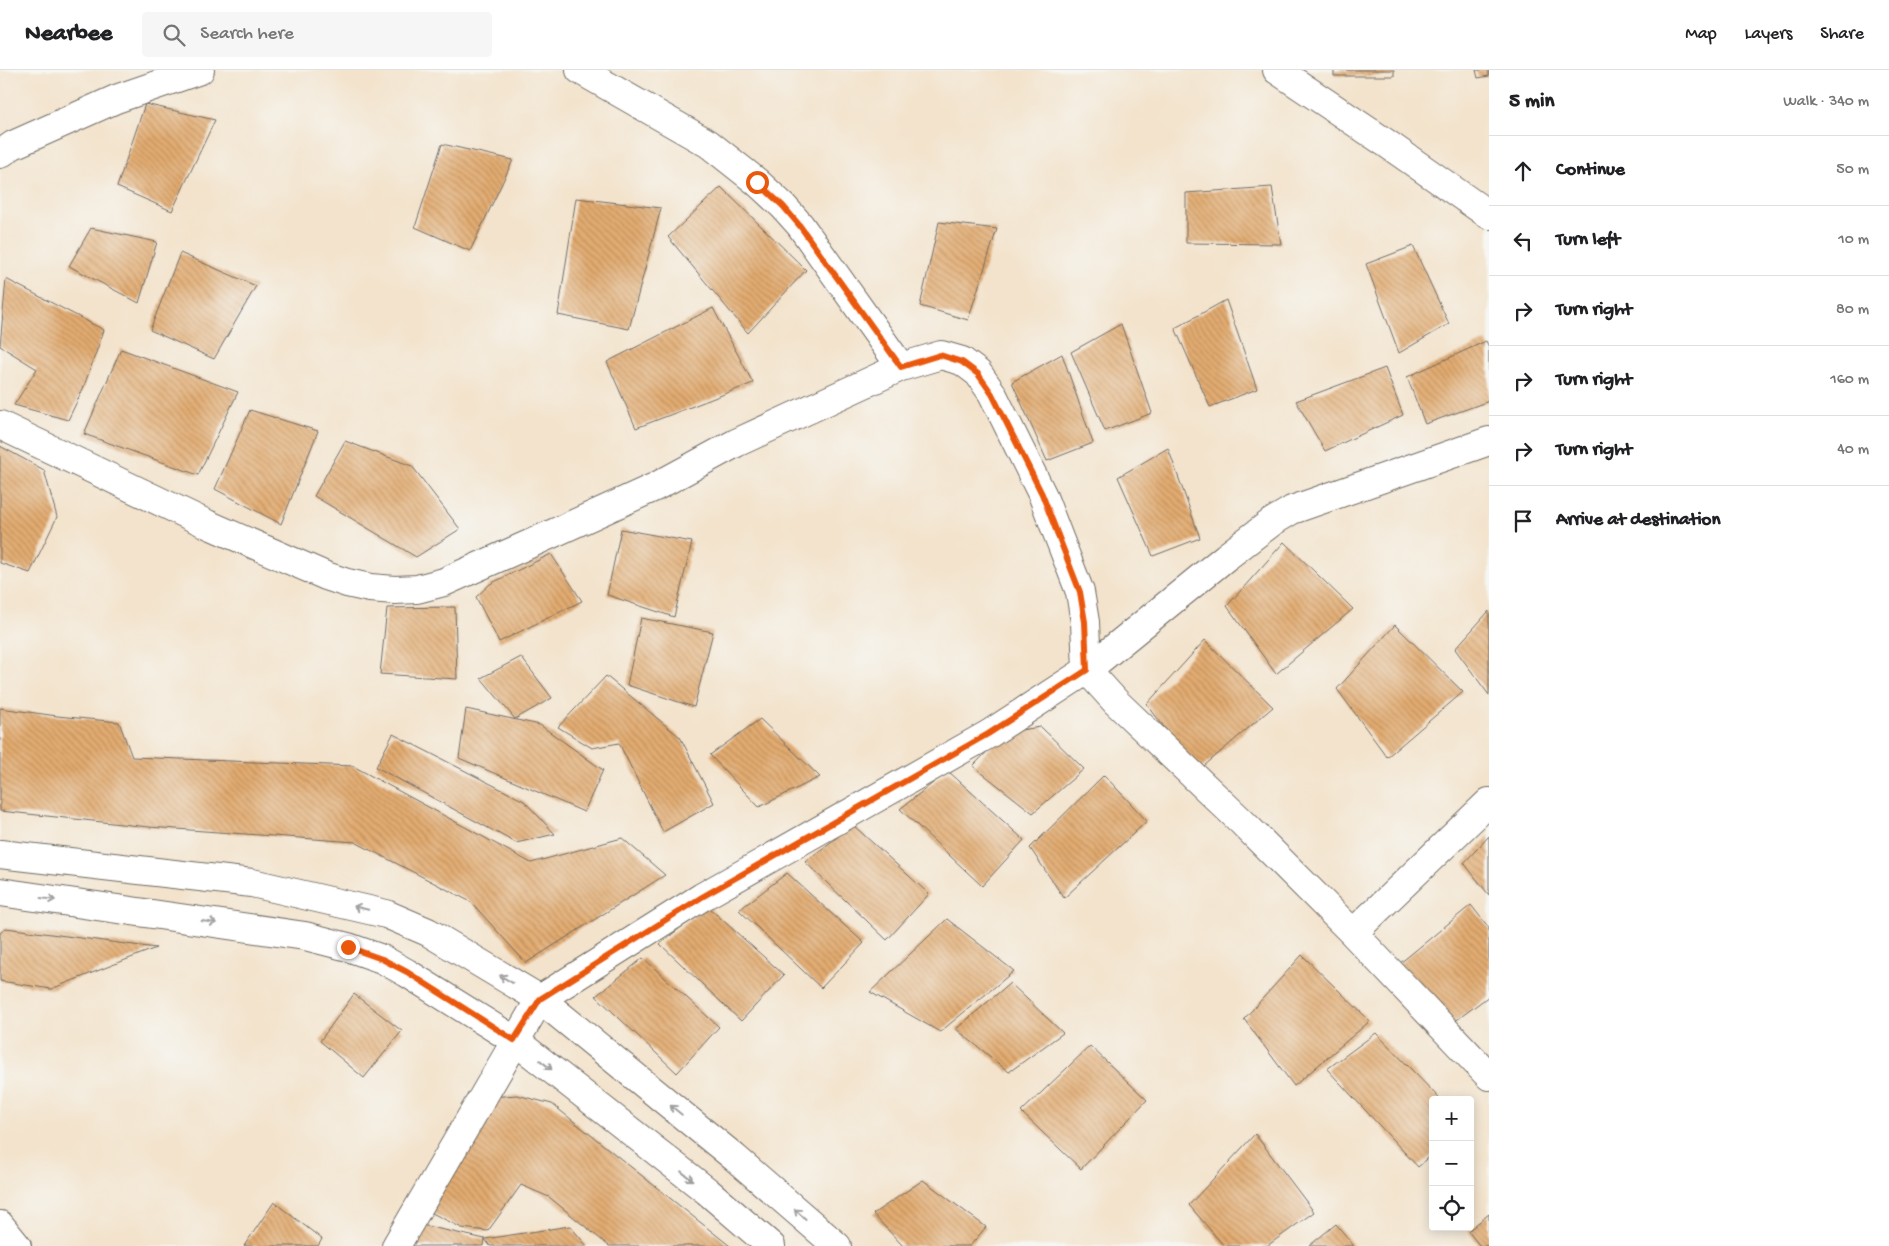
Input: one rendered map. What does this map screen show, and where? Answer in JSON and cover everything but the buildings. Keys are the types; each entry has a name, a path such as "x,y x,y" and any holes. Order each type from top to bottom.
{"street":[{"path":"0,154 13,145 116,99 200,70"},
{"path":"580,70 709,144 757,182 783,206 800,226 901,367"},
{"path":"1276,70 1386,143 1489,215"},
{"path":"0,425 207,524 326,576 370,588 417,589 444,582 655,487 736,443 901,367 940,355 962,362 978,374 992,394 1042,494 1080,592 1085,622 1087,670 1116,702 1241,821 1353,933 1489,1076"},
{"path":"396,1246 514,1040 540,999 702,897 988,734 1087,670 1226,557 1272,522 1292,510 1489,441"},
{"path":"1353,933 1489,802"},
{"path":"0,854 252,883 386,914 428,932 540,999 734,1157 837,1246"},
{"path":"0,892 305,936 348,947 382,959 407,972 514,1040 707,1191 771,1246"},
{"path":"0,1225 17,1246"}],"route":[{"path":"348,947 382,959 407,972 514,1040 540,999 702,897 988,734 1087,670 1085,622 1080,592 1042,494 992,394 978,374 962,362 940,355 901,367 800,226 783,206 757,182"}]}
